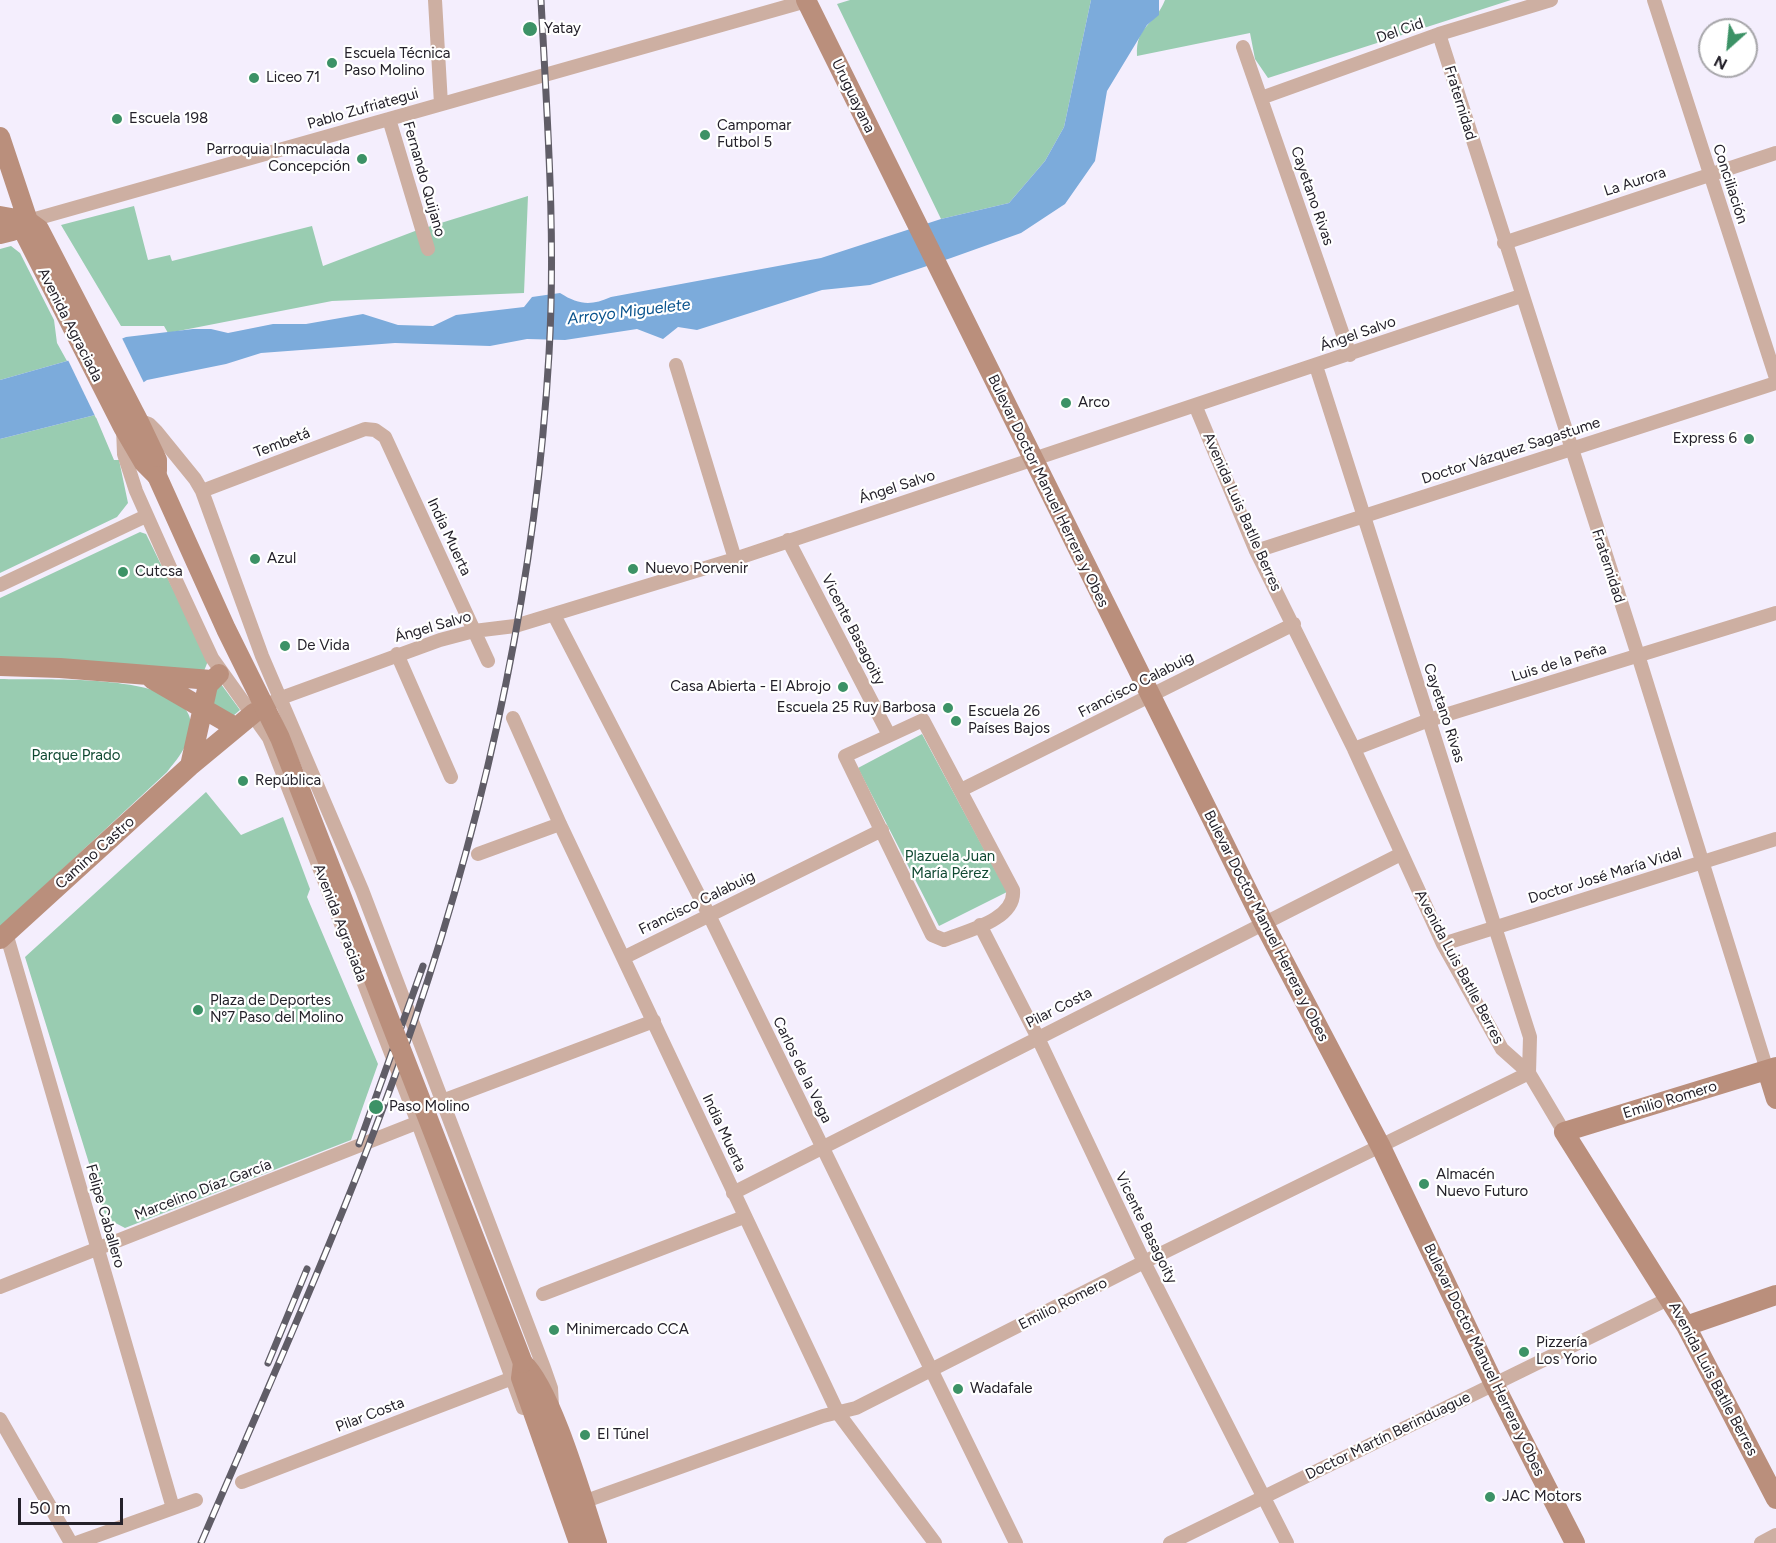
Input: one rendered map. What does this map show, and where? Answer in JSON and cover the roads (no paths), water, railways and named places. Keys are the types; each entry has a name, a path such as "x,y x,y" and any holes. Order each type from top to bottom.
{"street":[{"path":"435,0 441,104"},
{"name":"Pablo Zufriategui","path":"28,221 808,0"},
{"name":"Uruguayana","path":"808,0 958,308"},
{"name":"Del Cid","path":"1261,98 1439,34 1551,0"},
{"name":"Conciliación","path":"1654,0 1776,378"},
{"name":"Fraternidad","path":"1439,34 1569,448 1638,655 1702,863 1771,1069 1776,1099"},
{"name":"Cayetano Rivas","path":"1243,47 1350,355"},
{"name":"Fernando Quijano","path":"389,119 428,249"},
{"name":"Avenida Agraciada","path":"0,137 28,221 39,229 87,339 131,423 156,460 157,476 226,629 280,738 523,1363 532,1371 553,1416 583,1502 582,1538"},
{"name":"La Aurora","path":"1504,243 1776,153"},
{"path":"0,216 28,221"},
{"path":"0,234 12,231 28,221"},
{"name":"Ángel Salvo","path":"280,698 397,654 474,631 507,628 554,615 735,559 1521,296"},
{"name":"Bulevar Doctor Manuel Herrera y Obes","path":"958,308 1263,922 1381,1147 1494,1384 1575,1543"},
{"path":"676,365 735,559"},
{"name":"Cayetano Rivas","path":"1316,366 1530,1037 1529,1073"},
{"name":"Doctor Vázquez Sagastume","path":"1256,551 1569,448 1776,384"},
{"name":"Avenida Luis Batlle Berres","path":"1195,405 1256,551 1354,749 1443,944 1502,1049 1529,1073 1670,1298 1776,1499"},
{"name":"Avenida Agraciada","path":"131,423 150,424 195,478 201,491 262,656 362,890 544,1368 551,1388 553,1416"},
{"name":"Avenida Agraciada","path":"131,423 124,454 146,516 212,658 216,677 254,713 269,738 418,1123 510,1379 522,1407 538,1430"},
{"name":"Tembetá","path":"201,491 365,429 375,430"},
{"name":"India Muerta","path":"375,430 385,437 488,661"},
{"path":"0,585 146,516"},
{"name":"Vicente Basagoity","path":"788,540 889,735"},
{"name":"Luis de la Peña","path":"1354,749 1429,720 1776,613"},
{"name":"Carlos de la Vega","path":"554,615 709,915 1016,1543"},
{"name":"Francisco Calabuig","path":"961,790 1294,624"},
{"path":"397,654 451,777"},
{"path":"0,666 60,668 147,676 216,677 262,656"},
{"path":"147,676 236,727"},
{"path":"190,766 204,708 216,677"},
{"name":"Camino Castro","path":"3,936 190,766 254,713 280,698"},
{"name":"India Muerta","path":"513,718 560,824 625,957 744,1217 838,1413 935,1543"},
{"path":"923,720 961,790 1013,890 1014,898 1004,913 944,940 932,935 845,756 923,720"},
{"path":"478,854 560,824"},
{"name":"Francisco Calabuig","path":"625,957 882,830"},
{"name":"Doctor José María Vidal","path":"1443,944 1776,839"},
{"name":"Pilar Costa","path":"733,1193 1263,922 1401,854"},
{"name":"Vicente Basagoity","path":"980,925 1038,1038 1144,1262 1287,1543"},
{"name":"Felipe Caballero","path":"3,936 98,1248 173,1508"},
{"name":"Marcelino Díaz García","path":"0,1287 418,1123 422,1109 442,1100 654,1021"},
{"name":"Emilio Romero","path":"1564,1132 1771,1069"},
{"name":"Emilio Romero","path":"583,1502 823,1416 856,1408 1144,1262 1529,1073"},
{"path":"543,1294 744,1217"},
{"path":"1686,1326 1776,1295"},
{"name":"Doctor Martín Berinduague","path":"1170,1543 1670,1298"},
{"name":"Avenida Agraciada","path":"523,1363 521,1378 538,1430 582,1538"},
{"name":"Pilar Costa","path":"242,1482 510,1379"},
{"path":"0,1419 73,1543 196,1500"},
{"path":"1761,1543 1776,1535"}],"water":[{"name":"Arroyo Miguelete","path":"1091,0 1159,0 1159,15 1147,25 1107,91 1095,161 1065,204 1021,233 870,285 822,290 697,330 678,327 663,339 637,329 565,340 527,339 490,346 395,343 261,353 226,364 147,380 95,415 0,439 0,380 67,361 126,337 193,329 211,329 228,333 273,324 306,324 363,314 398,325 433,326 456,315 524,307 532,297 560,293 579,302 591,303 611,297 821,258 941,219 1009,203 1045,161 1064,127"}],"railway":[{"path":"201,1543 339,1219 414,1022 464,859 504,692 533,523 549,354 552,265 541,0"},
{"path":"359,1144 423,966"},
{"path":"268,1363 307,1269"}],"place":[{"name":"Yatay","path":"530,29"},
{"name":"Escuela Técnica Paso Molino","path":"332,63"},
{"name":"Liceo 71","path":"254,78"},
{"name":"Escuela 198","path":"117,119"},
{"name":"Campomar Futbol 5","path":"705,135"},
{"name":"Parroquia Inmaculada Concepción","path":"362,159"},
{"name":"Arco","path":"1066,403"},
{"name":"Express 6","path":"1749,439"},
{"name":"Azul","path":"255,559"},
{"name":"Nuevo Porvenir","path":"633,569"},
{"name":"Cutcsa","path":"123,572"},
{"name":"De Vida","path":"285,646"},
{"name":"Casa Abierta - El Abrojo","path":"843,687"},
{"name":"Escuela 25 Ruy Barbosa","path":"948,708"},
{"name":"Escuela 26 Países Bajos","path":"956,721"},
{"name":"República","path":"243,781"},
{"name":"Plaza de Deportes Nº7 Paso del Molino","path":"198,1010"},
{"name":"Paso Molino","path":"376,1107"},
{"name":"Almacén Nuevo Futuro","path":"1424,1184"},
{"name":"Minimercado CCA","path":"554,1330"},
{"name":"Pizzería Los Yorio","path":"1524,1352"},
{"name":"Wadafale","path":"958,1389"},
{"name":"El Túnel","path":"585,1435"},
{"name":"JAC Motors","path":"1490,1497"}],"park label":[{"name":"Parque Prado","path":"76,756"},
{"name":"Plazuela Juan María Pérez","path":"950,866"}]}
